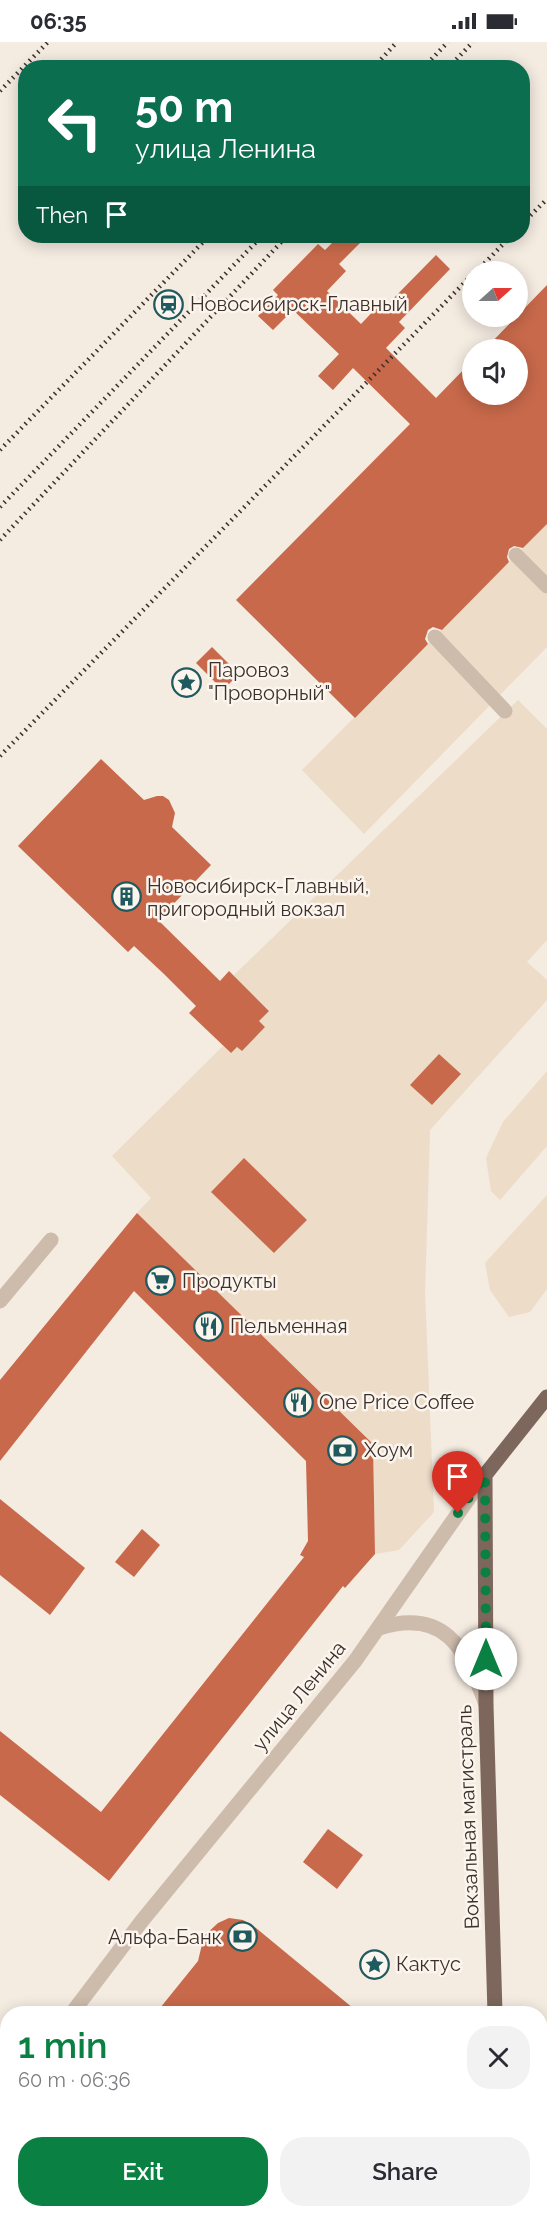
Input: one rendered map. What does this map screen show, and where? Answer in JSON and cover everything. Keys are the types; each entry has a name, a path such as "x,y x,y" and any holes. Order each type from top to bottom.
{"main road":[{"name":"улица Ленина","path":"485,1475 547,1397"},
{"name":"Вокзальная магистраль","path":"485,1475 486,1705 495,2006"}],"street":[{"path":"516,555 547,586"},
{"path":"435,637 505,711"},
{"path":"0,1301 51,1240"},
{"name":"улица Ленина","path":"77,2006 141,1922 355,1661 485,1475"},
{"path":"379,1628 398,1622 414,1621 435,1627 456,1643 473,1670 486,1705"}],"shaded area":[{"path":"547,524 547,647 364,834 302,770"},
{"path":"518,700 547,729 547,940 527,962 547,980 547,1000 430,1130 425,1293 434,1512 399,1550 375,1554 373,1444 137,1213 151,1198 112,1156 223,1046 230,1053 237,1047 242,1051 265,1027 259,1021 269,1010 233,976","holes":["439,1054 461,1075 432,1105 410,1085","244,1159 307,1220 275,1253 212,1192"]},
{"path":"547,1071 547,1146 500,1200 491,1191 486,1158 503,1122"},
{"path":"547,1195 547,1289 530,1312 509,1317 490,1290 485,1263"}],"building":[{"name":"Новосибирск-Главный","path":"332,243 360,243 339,264 346,271 327,291 361,324 380,304 384,308 436,255 450,269 399,322 405,328 386,348 436,398 462,371 462,405 528,405 528,339 495,339 506,327 528,327 528,305 547,285 547,524 523,548 514,546 509,549 507,557 509,562 442,630 433,627 428,630 425,639 428,644 355,718 236,600 410,424 353,368 333,390 318,376 339,354 293,310 273,330 258,316 278,295 273,290 318,244 325,250"},
{"path":"212,647 239,674 223,690 196,663"},
{"name":"Новосибирск-Главный, пригородный вокзал","path":"101,759 144,800 163,796 169,800 175,813 172,827 211,865 158,920 220,981 229,971 269,1011 259,1021 265,1027 242,1051 237,1047 231,1053 189,1013 196,1006 164,974 134,946 128,952 18,846"},
{"path":"439,1054 461,1074 432,1105 410,1085"},
{"path":"244,1158 307,1220 274,1253 211,1192"},
{"path":"137,1213 373,1444 375,1554 345,1588 343,1586 109,1881 0,1795 0,1731 101,1812 304,1557 300,1555 308,1541 306,1461 134,1291 0,1461 0,1380"},
{"path":"0,1499 85,1568 50,1615 0,1575"},
{"path":"142,1529 160,1545 134,1577 115,1562"},
{"path":"328,1829 363,1855 337,1889 303,1862"},
{"path":"229,1918 243,1920 256,1928 351,2006 162,2006 198,1961 204,1936 218,1923"}],"railway":[{"path":"30,60 48,42"},
{"path":"380,60 397,42"},
{"path":"431,60 448,42"},
{"path":"456,60 473,42"},
{"path":"0,91 18,73"},
{"path":"530,216 547,199"},
{"path":"0,450 202,243"},
{"path":"0,507 255,243"},
{"path":"0,540 280,243"},
{"path":"487,261 504,243"},
{"path":"0,756 462,285"}],"place":[{"name":"Новосибирск-Главный","path":"169,304"},
{"name":"Паровоз \"Проворный\"","path":"187,682"},
{"name":"Новосибирск-Главный, пригородный вокзал","path":"126,897"},
{"name":"Продукты","path":"161,1281"},
{"name":"Пельменная","path":"209,1326"},
{"name":"One Price Coffee","path":"298,1402"},
{"name":"Хоум","path":"343,1450"},
{"name":"Альфа-Банк","path":"243,1937"},
{"name":"Кактус","path":"375,1964"}],"route":[{"path":"458,1513 485,1475 486,1659"}]}
